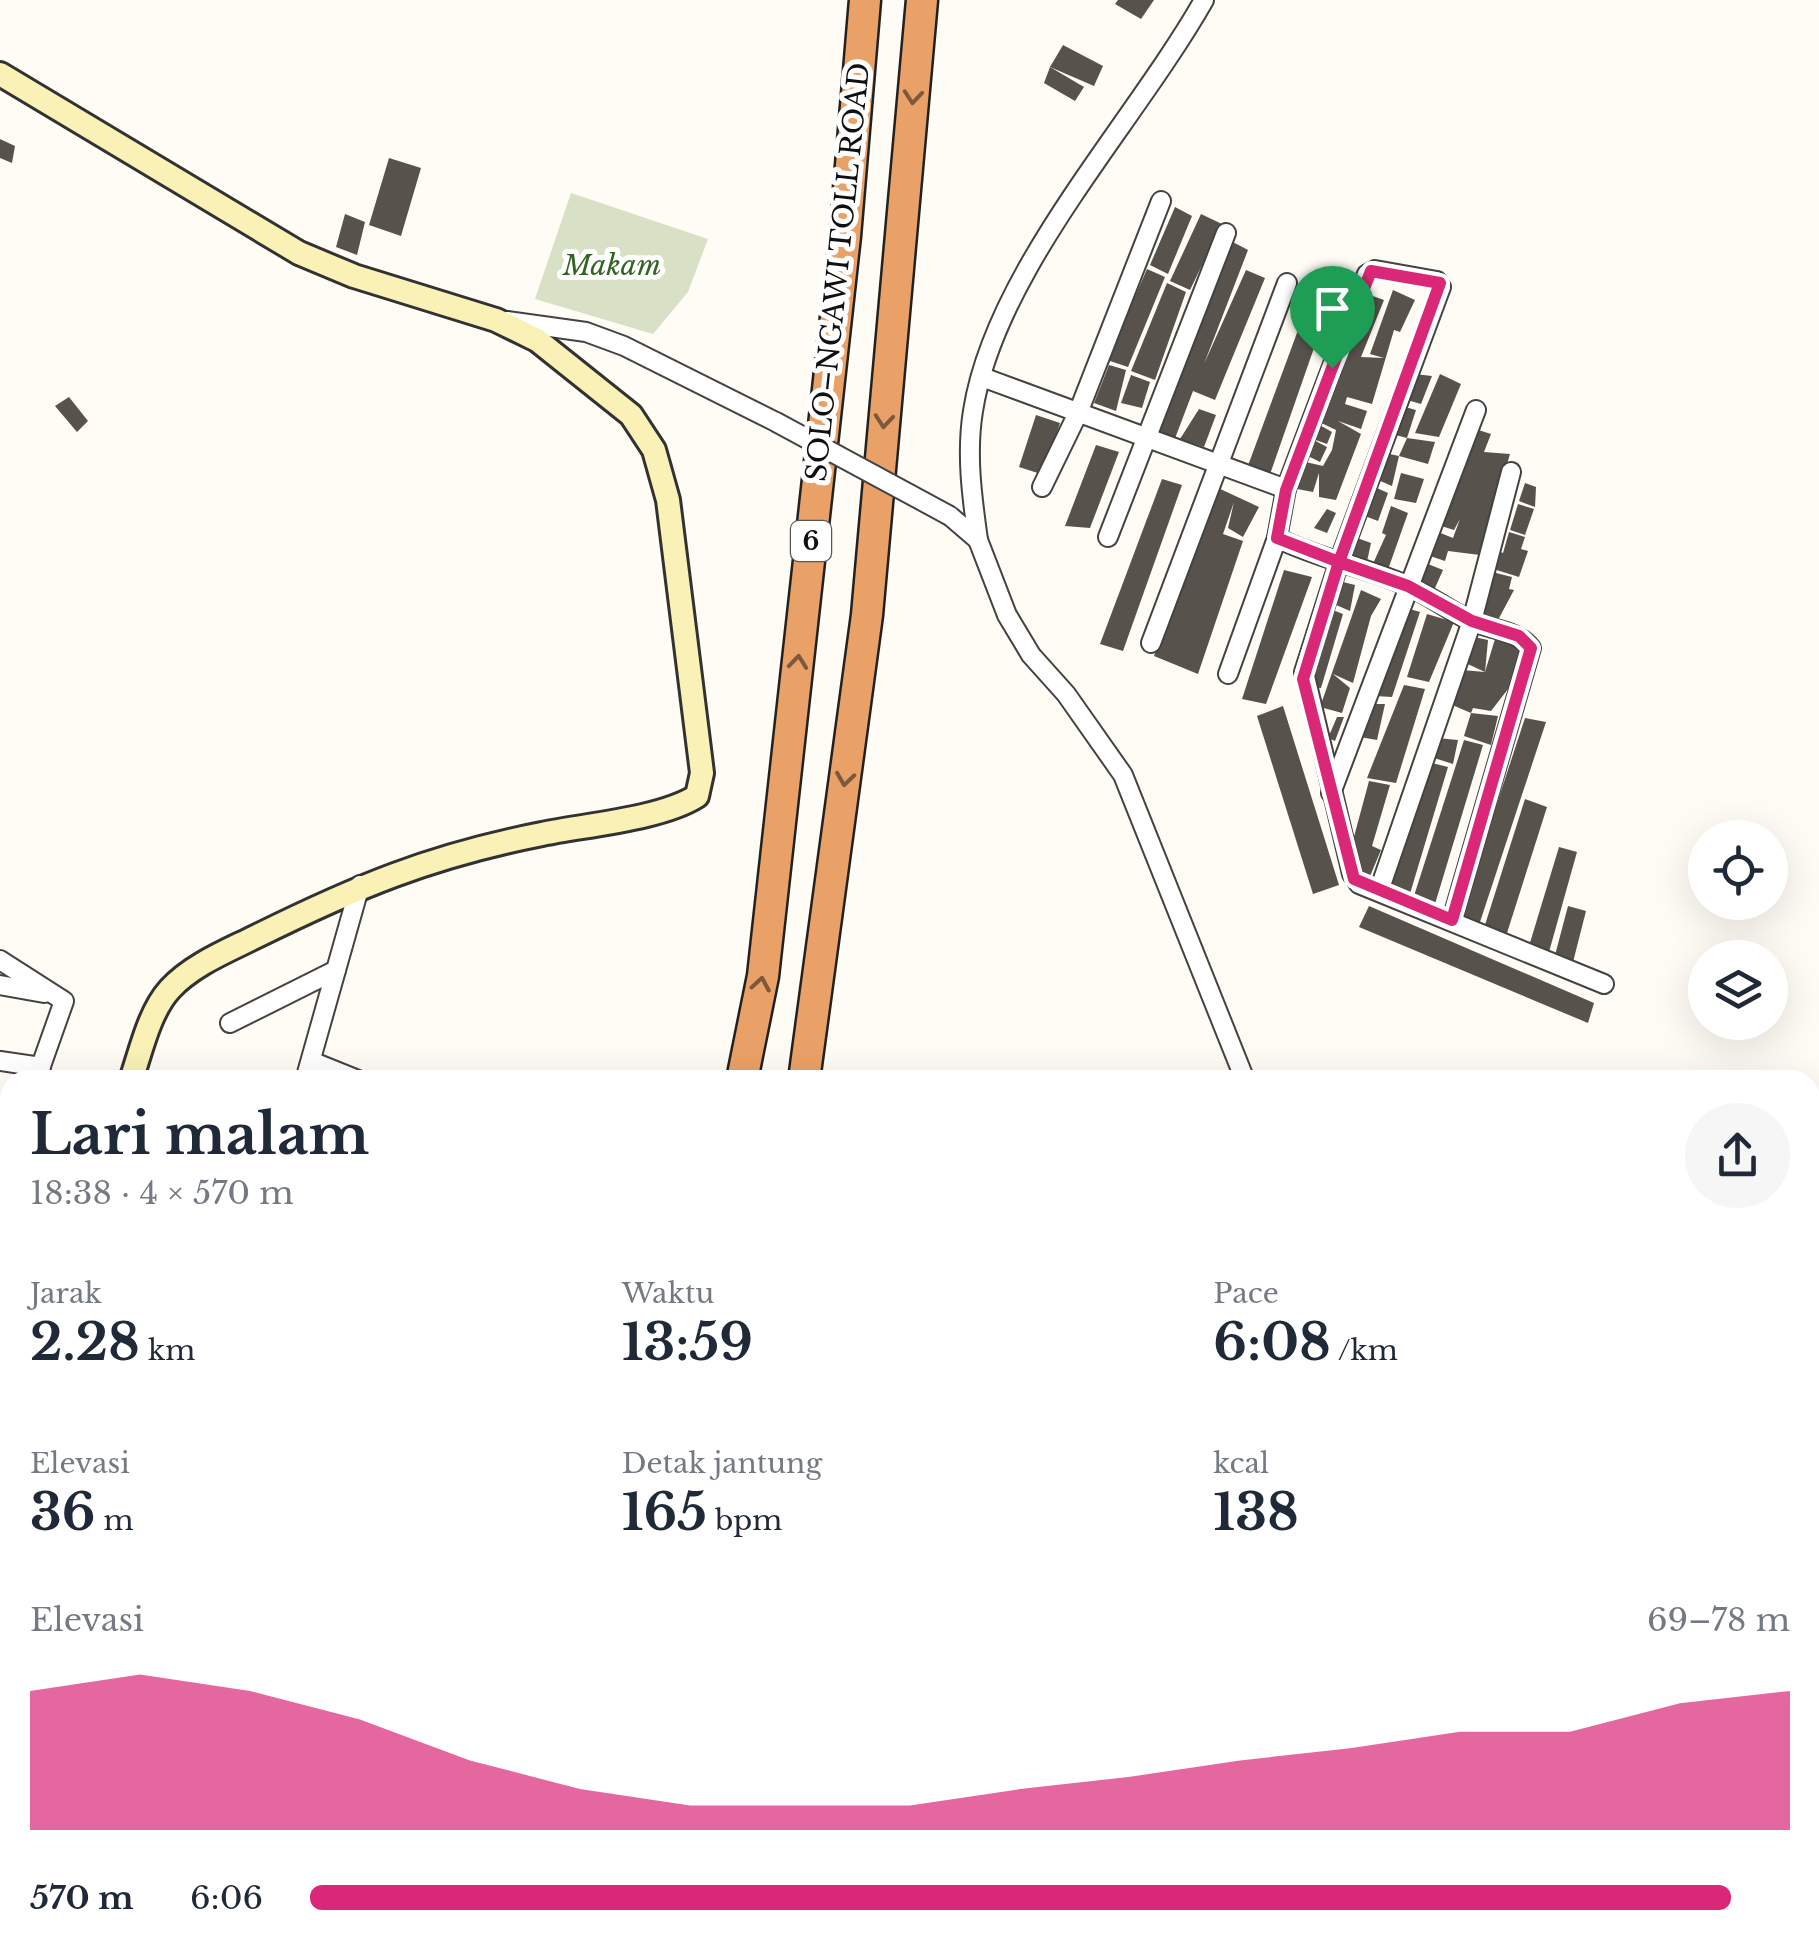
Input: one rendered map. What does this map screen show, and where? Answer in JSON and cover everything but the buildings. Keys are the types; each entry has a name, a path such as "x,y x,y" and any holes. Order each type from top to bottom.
{"highway":[{"name":"SOLO–NGAWI TOLL ROAD","path":"744,1070 766,957 845,236 865,0"},
{"name":"SOLO–NGAWI TOLL ROAD","path":"805,1070 868,615 922,0"}],"street":[{"path":"1204,0 1168,64 1057,223 1014,294 982,377 970,434 978,540 1007,614 1031,655 1066,694 1123,776 1241,1070"},
{"path":"0,74 300,254 354,276 496,320 537,340 631,415 654,450 668,500 701,785 698,796 687,803 457,851 360,885 226,952 172,987 154,1017 135,1070"},
{"path":"1042,488 1078,413 1161,201"},
{"path":"1108,538 1226,233"},
{"path":"1228,674 1277,538 1286,490 1367,274 1374,270 1440,283 1339,562 1303,679 1354,879 1604,984"},
{"path":"1151,643 1287,283"},
{"path":"496,320 586,332 696,378 950,516 978,540"},
{"path":"982,377 1286,490"},
{"path":"1330,794 1476,410"},
{"path":"1378,891 1472,621 1511,472"},
{"path":"1277,538 1408,586 1472,621 1519,636 1531,648 1452,920"},
{"path":"308,1070 360,885"},
{"path":"0,960 64,1002 39,1070"},
{"path":"230,1024 336,970"},
{"path":"0,985 53,994"},
{"path":"0,1061 26,1070"}],"green space":[{"name":"Makam","path":"571,193 708,239 688,292 653,334 535,299"}],"route":[{"path":"1332,368 1286,490 1277,538 1339,562 1303,679 1354,879 1452,920 1531,648 1519,636 1472,621 1408,586 1339,562 1440,283 1374,270 1367,274 1332,368"}]}
